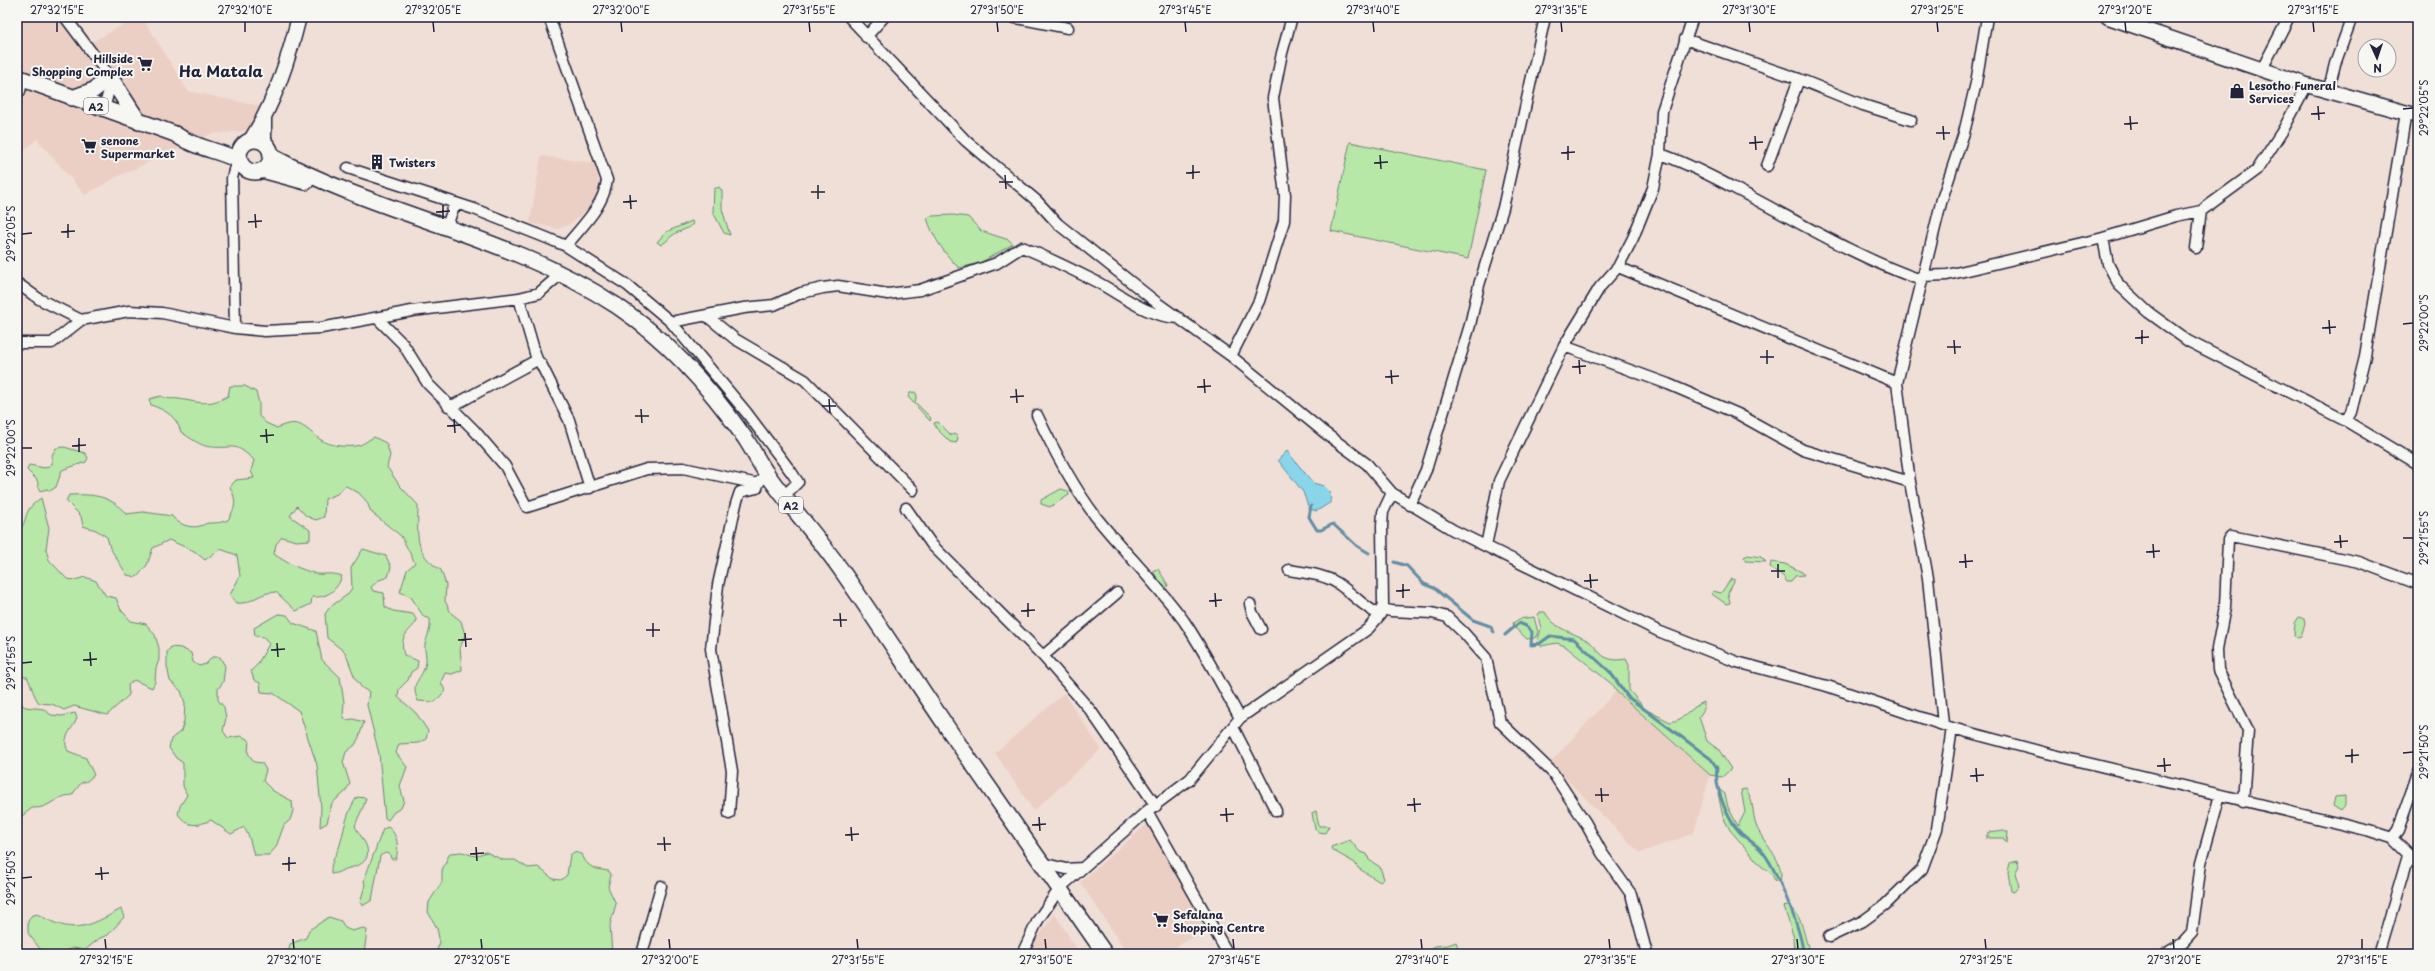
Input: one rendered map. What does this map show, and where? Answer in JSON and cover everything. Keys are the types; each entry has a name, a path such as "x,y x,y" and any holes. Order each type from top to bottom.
{"main road":[{"path":"262,170 269,164 271,151 247,150 264,119 286,68 299,17"},
{"path":"2108,17 2306,85 2412,114"},
{"path":"72,98 94,90 110,77 139,122"},
{"name":"A2","path":"20,78 72,98 176,134 184,133 230,147 247,150 242,166 252,172 262,170 299,180 329,191 358,197 447,226 521,254 562,273 619,307 674,352 720,404 762,478 784,496 842,571 1105,954"},
{"name":"A2","path":"271,156 300,172 330,182 358,197"}],"street":[{"path":"549,17 607,180 606,191 598,207 566,246"},
{"path":"849,17 866,37 966,141 1037,201 1058,224 1179,318 1231,356 1325,433 1367,464 1392,493 1410,505 1486,546 1681,641 1737,662 1827,686 1948,726 2104,768 2220,795 2242,802 2370,831 2392,838 2408,856 2418,864"},
{"path":"866,37 884,17"},
{"path":"1010,17 1068,28"},
{"path":"1231,356 1259,301 1284,221 1285,195 1273,98 1282,53 1292,17"},
{"path":"1410,505 1426,470 1470,325 1479,285 1504,202 1546,17"},
{"path":"1486,546 1499,481 1564,346 1600,287 1618,267 1633,238 1653,188 1660,154 1662,111 1693,17"},
{"path":"1829,937 1863,921 1885,905 1922,869 1931,850 1937,829 1948,726 1928,578 1910,482 1897,383 1942,200 1964,133 1976,83 1987,17"},
{"path":"2262,69 2290,17"},
{"path":"2328,92 2335,64 2352,17"},
{"path":"69,18 110,77 109,90 104,109"},
{"path":"1685,39 1799,79 1863,105 1911,120"},
{"path":"17,93 20,91 20,78"},
{"path":"1767,166 1799,79"},
{"path":"1660,154 1672,158 1740,191 1872,260 1922,278 1947,275 2104,238 2176,216 2201,211 2257,170 2283,130 2306,85"},
{"path":"2346,421 2351,412 2365,356 2412,114"},
{"path":"235,328 232,178 247,150"},
{"path":"348,168 455,203 566,246 627,285 671,322 746,412 798,482 784,496"},
{"path":"447,226 455,203"},
{"path":"2196,248 2201,211"},
{"path":"2104,238 2108,264 2119,285 2148,312 2188,341 2346,421 2418,464"},
{"path":"671,322 681,319 708,317 744,308 774,305 801,293 838,286 888,294 920,290 997,263 1022,247 1094,281 1152,313 1166,318 1179,318"},
{"path":"1618,267 1897,383"},
{"path":"17,343 52,343 81,320 129,312 162,313 235,328 265,331 321,328 412,311 519,298 539,293 562,273"},
{"path":"17,282 39,299 81,320"},
{"path":"519,298 537,360 541,364 569,420 590,488"},
{"path":"708,317 735,339 805,380 914,490"},
{"path":"377,318 403,344 428,384 448,406 474,430 505,466 527,507 647,470 683,468 762,478 757,488 740,492 718,585 714,616 711,648 732,771 729,814"},
{"path":"1564,346 1668,384 1738,414 1803,450 1910,482"},
{"path":"448,406 456,404 537,360"},
{"path":"1036,415 1060,463 1096,515 1121,547 1143,569 1184,621 1240,718"},
{"path":"1022,954 1038,920 1060,888 1147,811 1156,806 1190,779 1240,718 1368,629 1381,612 1384,589 1383,512 1392,493"},
{"path":"906,508 932,545 1044,656 1091,711 1156,806"},
{"path":"2242,802 2248,730 2218,670 2217,649 2225,607 2228,540 2231,536 2359,562 2418,584"},
{"path":"1289,570 1326,578 1338,584 1371,611 1432,613 1447,617 1464,633 1486,658 1500,722 1553,774 1586,822 1602,853 1631,894 1647,954"},
{"path":"1044,656 1117,593"},
{"path":"1250,604 1252,612 1261,629"},
{"path":"1233,727 1276,811"},
{"path":"2392,838 2398,830 2418,773"},
{"path":"2167,954 2183,943 2192,933 2201,863 2220,795"},
{"path":"1147,811 1228,954"},
{"path":"2379,954 2408,856"},
{"path":"1042,863 1066,869 1082,868"},
{"path":"642,954 661,886"}],"shaded area":[{"path":"17,17 69,17 90,43 137,17 142,17 188,91 264,107 255,130 211,134 115,178 85,195 37,139 17,157"},
{"path":"541,156 597,163 599,186 592,205 572,223 558,229 530,223"},
{"path":"1616,691 1710,775 1694,833 1640,853 1550,763"},
{"path":"1064,693 1101,749 1034,811 995,753"},
{"path":"1151,821 1209,927 1165,954 1128,954 1080,882"},
{"path":"1055,914 1080,954 1027,954 1033,943"}],"green space":[{"path":"1350,142 1486,170 1468,259 1331,231"},
{"path":"719,187 722,191 722,209 730,235 724,233 713,212 714,189"},
{"path":"953,215 968,217 981,231 1009,240 1013,244 980,263 959,268 949,258 940,245 932,232 927,218 932,216"},
{"path":"692,221 693,224 691,226 674,234 663,244 661,245 657,242 666,232"},
{"path":"230,386 245,386 256,392 259,403 259,416 266,423 277,428 291,424 301,425 321,440 329,444 340,446 360,445 374,437 386,443 390,455 387,467 400,486 418,505 418,534 421,550 432,564 441,570 446,585 445,601 451,613 461,621 465,635 460,648 462,670 452,674 445,673 441,682 445,691 435,702 418,701 415,690 415,686 426,663 425,644 430,629 430,619 424,617 411,597 400,592 407,570 415,563 401,536 371,512 367,502 359,493 346,486 337,494 325,499 324,517 316,520 306,516 297,506 290,516 310,530 310,540 296,541 282,537 276,544 274,554 289,563 317,574 342,576 335,589 323,596 312,597 311,604 296,611 276,592 264,594 247,602 236,603 230,595 240,576 237,555 220,549 205,560 194,551 169,540 153,548 147,565 137,577 127,575 110,548 107,537 96,530 83,526 81,516 66,501 69,495 100,497 114,503 126,514 143,512 172,516 177,521 193,527 228,520 235,504 234,496 230,487 236,480 254,478 251,471 254,460 238,448 208,447 195,441 181,432 174,418 151,405 149,399 161,396 209,403 228,396"},
{"path":"915,392 917,395 915,402 931,418 930,421 908,397 910,393"},
{"path":"938,422 951,435 956,434 958,438 956,443 950,442 936,428 934,423"},
{"path":"64,447 85,453 88,458 86,462 62,470 56,487 50,491 47,489 40,491 37,480 27,470 29,465 45,468 52,464 52,455 56,448"},
{"path":"1061,489 1068,491 1069,495 1050,507 1041,504 1041,500"},
{"path":"41,498 49,528 46,549 49,560 67,579 75,580 85,577 96,581 106,596 116,598 121,610 131,621 146,624 155,635 159,648 159,660 156,668 155,682 152,688 134,680 128,685 129,695 107,715 74,706 64,710 52,704 39,703 27,677 17,676 17,533 21,529 30,508"},
{"path":"363,549 386,556 391,567 388,577 379,580 371,587 373,591 384,593 385,607 393,611 413,614 417,621 403,639 403,649 404,655 418,661 417,668 411,672 408,680 399,689 398,697 416,713 428,731 426,739 418,743 399,744 396,753 407,767 400,786 404,801 401,808 394,812 388,820 385,818 379,754 367,705 369,692 362,688 355,678 345,652 327,638 325,614 330,607 347,595 352,588 351,568"},
{"path":"1748,555 1761,557 1766,562 1745,561 1744,557"},
{"path":"1771,562 1785,564 1802,572 1804,575 1795,576 1791,582 1787,582 1783,576 1770,567"},
{"path":"1158,569 1168,585 1166,588 1163,587 1154,573 1154,570"},
{"path":"1731,579 1734,579 1734,582 1728,593 1730,603 1726,604 1712,594 1713,591 1721,593"},
{"path":"1540,612 1545,612 1559,627 1590,642 1605,657 1613,660 1626,659 1629,665 1629,690 1645,709 1670,722 1680,719 1699,704 1704,702 1704,709 1699,717 1707,741 1719,750 1731,769 1722,777 1710,775 1616,691 1614,686 1565,646 1557,643 1541,646 1537,642 1541,629 1538,615"},
{"path":"278,614 287,615 293,623 316,631 322,660 340,677 344,702 343,715 346,720 353,719 364,722 355,745 346,752 343,762 350,784 344,793 332,803 327,823 320,827 321,808 317,765 299,711 273,693 261,692 260,683 254,680 251,671 257,665 269,644 264,637 255,636 254,628"},
{"path":"1534,617 1538,632 1535,638 1527,639 1514,627 1513,623 1519,619"},
{"path":"2299,617 2304,619 2305,624 2301,636 2297,637 2294,636 2295,623"},
{"path":"171,647 181,648 191,653 193,662 199,666 206,664 212,657 220,657 225,666 223,682 218,689 218,700 224,707 226,718 223,731 228,738 241,736 249,740 248,753 254,762 262,763 266,770 263,781 273,791 292,801 293,811 290,820 284,825 276,847 269,855 254,855 249,837 244,827 231,834 211,820 201,824 189,824 185,822 178,814 180,806 187,795 183,786 183,763 176,758 169,748 171,739 181,731 184,721 185,703 181,691 170,681 167,666 167,652"},
{"path":"17,700 25,707 44,709 51,715 62,716 75,713 77,718 66,738 66,746 68,751 86,758 94,775 87,781 81,783 72,795 60,798 44,807 32,808 17,820"},
{"path":"1746,789 1752,802 1756,825 1759,832 1780,866 1780,881 1775,881 1772,874 1761,866 1730,830 1723,817 1718,793 1720,790 1725,794 1728,807 1738,826 1745,812 1741,790"},
{"path":"2345,796 2345,806 2341,811 2333,806 2335,797"},
{"path":"357,797 366,798 355,826 366,846 367,857 363,862 356,866 331,874 333,860 340,846 351,808"},
{"path":"1316,811 1319,826 1329,826 1325,833 1319,832 1315,829 1312,813"},
{"path":"388,827 396,837 396,859 391,859 390,854 385,853 380,856 372,900 364,905 360,903 365,885 364,880 383,829"},
{"path":"2004,830 2008,832 2007,843 2003,838 1986,838 1989,832"},
{"path":"1350,840 1360,852 1367,854 1369,860 1380,867 1384,879 1380,882 1358,868 1355,863 1332,850 1331,847"},
{"path":"462,852 475,856 486,852 503,860 515,860 528,868 538,867 553,879 561,880 567,875 570,855 574,852 582,854 586,862 592,867 609,871 611,875 608,887 616,904 610,925 612,954 435,954 440,943 437,928 428,912 429,902 442,882 442,870 450,853"},
{"path":"2017,861 2019,866 2015,873 2019,886 2014,892 2011,891 2008,872 2010,863"},
{"path":"1786,905 1797,914 1811,954 1795,954 1794,938 1784,907"},
{"path":"121,909 124,917 108,935 100,938 85,950 73,948 60,954 49,954 40,949 28,933 28,921 31,916 37,914 50,921 70,927 99,921"},
{"path":"329,917 341,921 345,928 352,931 363,928 367,930 364,954 288,954 290,944 306,938 309,930"},
{"path":"1456,942 1460,954 1444,951 1444,954 1434,954 1431,950 1434,946 1448,945"}],"water":[{"path":"1287,451 1313,483 1324,486 1330,492 1331,502 1317,511 1309,509 1303,492 1278,460"}],"waterway":[{"path":"1311,506 1309,517 1317,530 1321,530 1333,524 1357,546 1369,553"},
{"path":"1394,562 1407,566 1424,584 1434,588 1473,620 1490,626 1494,632"},
{"path":"1505,635 1519,623 1526,626 1532,632 1531,645 1539,644 1550,636 1574,639 1610,672 1628,697 1711,759 1717,768 1717,783 1719,792 1729,817 1740,833 1761,850 1767,858 1780,884 1798,931 1803,954"}],"place":[{"name":"Hillside Shopping Complex","path":"145,64"},
{"name":"Lesotho Funeral Services","path":"2237,91"},
{"name":"senone Supermarket","path":"89,146"},
{"name":"Twisters","path":"377,162"},
{"name":"Sefalana Shopping Centre","path":"1161,920"}],"district":[{"name":"Ha Matala","path":"221,70"}]}
